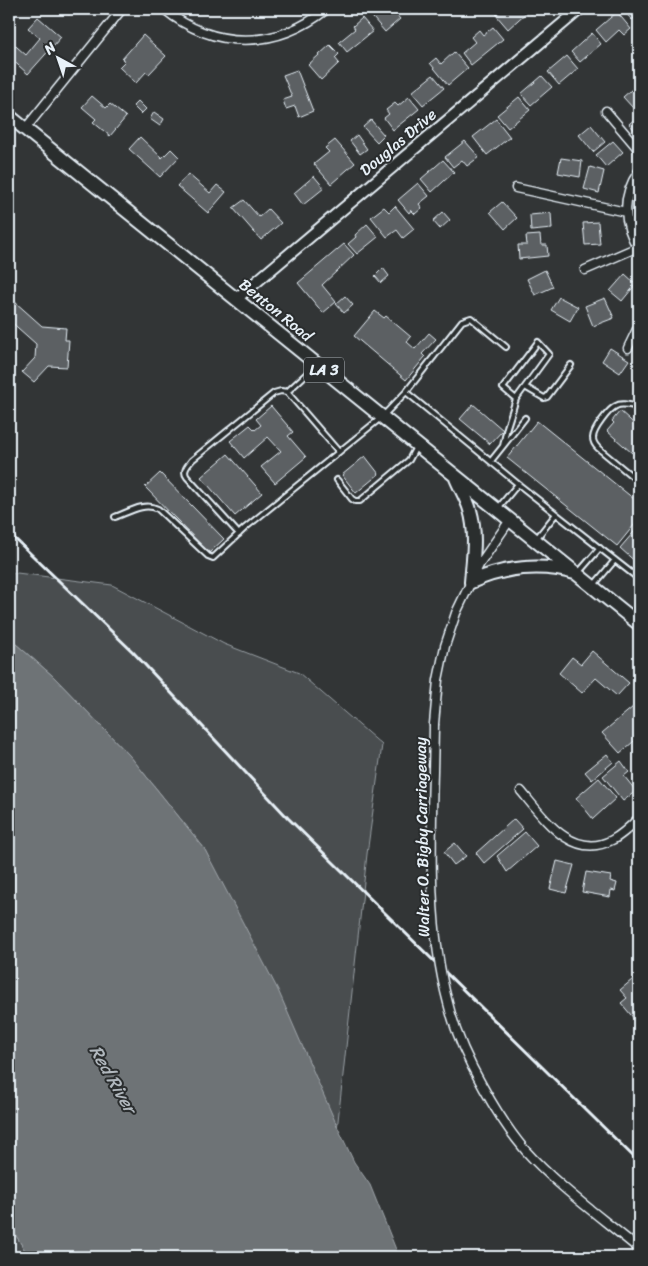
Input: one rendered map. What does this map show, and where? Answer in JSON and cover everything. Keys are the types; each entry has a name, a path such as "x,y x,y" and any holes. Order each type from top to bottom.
{"main road":[{"name":"Benton Road","path":"9,116 639,624"},
{"path":"454,475 470,511 473,526 475,544 471,582"},
{"path":"471,582 509,569 527,567 578,574"}],"street":[{"path":"25,129 122,9"},
{"path":"164,9 177,19 202,32 230,40 274,36 294,30 311,21 327,9"},
{"name":"Douglas Drive","path":"236,299 580,9"},
{"path":"606,112 639,150"},
{"path":"585,270 638,248 631,236 626,212 630,189 639,171"},
{"path":"516,188 626,212"},
{"path":"628,348 639,325"},
{"name":"Walter O. Bigby Carriageway","path":"510,520 479,565 456,613 445,646 438,680 434,724 432,872 434,919 442,980 448,1005 459,1036 474,1070 490,1100 524,1149 569,1192 639,1249"},
{"path":"521,791 560,835 586,844 597,845 612,840 639,818"}],"lane":[{"path":"627,220 639,217"},
{"path":"115,517 142,507 152,506 158,509 208,556 213,558 239,534 382,417 406,392 462,321 471,318 506,348"},
{"path":"503,446 516,399 549,354 538,342 504,388 516,399"},
{"path":"288,392 317,364"},
{"path":"525,387 544,398 547,397 571,365"},
{"path":"239,534 185,474 186,467 192,460 274,393 281,391 288,392 339,452"},
{"path":"406,392 518,484 639,579"},
{"path":"639,407 623,404 616,405 609,411 594,432 593,438 598,448 639,482"},
{"path":"491,461 525,418"},
{"path":"337,480 352,499 360,501 409,460 418,446"},
{"path":"498,509 518,484"},
{"path":"536,540 556,514"},
{"path":"578,574 600,548"},
{"path":"593,586 615,560"}],"shaded area":[{"path":"9,572 112,585 224,644 299,673 382,745 367,854 337,1130 204,848 130,756 53,676 9,638"},
{"path":"9,1224 29,1257 9,1257"}],"water":[{"name":"Red River","path":"9,638 53,676 130,756 204,848 278,990 354,1162 370,1185 399,1257 29,1257 9,1224"}],"building":[{"path":"62,9 74,9 69,15"},
{"path":"373,9 396,9 393,11 400,19 385,32 368,12"},
{"path":"503,9 538,9 531,14 528,11 508,29 496,15"},
{"path":"622,9 639,9 639,19 637,16 632,20"},
{"path":"617,12 631,29 624,35 619,30 606,42 596,30"},
{"path":"38,17 61,37 28,74 9,57 9,40 26,55 40,38 28,28"},
{"path":"362,18 373,31 347,52 339,42 355,29 353,26"},
{"path":"493,27 503,39 471,65 462,53 475,42 471,37 479,30 483,35"},
{"path":"592,33 601,44 580,62 571,52"},
{"path":"143,35 166,56 149,74 146,72 136,83 119,67 125,61 122,59"},
{"path":"330,45 339,54 335,58 339,63 321,80 308,65"},
{"path":"454,52 468,68 448,85 430,63 436,58 441,64"},
{"path":"567,56 578,69 559,85 548,72"},
{"path":"297,70 313,111 299,117 295,106 286,109 283,100 292,97 283,75"},
{"path":"433,75 444,88 423,105 412,92"},
{"path":"542,76 552,87 531,105 521,94"},
{"path":"639,83 639,103 633,108 623,97"},
{"path":"92,96 106,108 110,104 126,117 110,136 93,122 96,119 82,107"},
{"path":"409,97 419,109 393,130 384,118 389,114 386,110 395,103 398,106"},
{"path":"519,97 530,110 508,128 497,115"},
{"path":"138,101 146,109 141,114 133,106"},
{"path":"154,112 164,119 160,126 150,119"},
{"path":"639,115 639,135 629,124"},
{"path":"496,119 510,137 487,155 473,137"},
{"path":"371,120 384,135 377,142 363,127"},
{"path":"591,125 605,142 593,152 579,135"},
{"path":"357,135 367,149 360,154 350,141"},
{"path":"140,137 162,158 171,149 179,157 160,177 129,149"},
{"path":"335,140 355,163 331,184 314,164 329,152 325,148"},
{"path":"465,141 479,157 467,166 462,160 453,167 445,157"},
{"path":"613,141 623,152 606,167 596,155"},
{"path":"561,158 582,161 580,177 558,173"},
{"path":"443,160 454,172 432,192 421,179"},
{"path":"590,167 604,171 599,193 584,189"},
{"path":"188,174 210,193 217,185 226,192 208,213 177,186"},
{"path":"314,176 324,188 303,205 294,193"},
{"path":"418,183 429,196 419,204 422,208 415,214 411,210 409,213 398,200"},
{"path":"244,200 259,217 268,209 281,223 261,240 233,208"},
{"path":"502,202 517,218 505,229 490,212"},
{"path":"395,206 414,229 403,238 397,230 387,237 371,217 384,207 389,212"},
{"path":"443,212 450,220 440,229 433,221"},
{"path":"551,213 552,229 531,231 530,215"},
{"path":"598,222 600,244 585,245 583,223"},
{"path":"367,224 378,237 357,254 348,244"},
{"path":"540,235 541,245 547,245 548,256 519,259 518,245 527,245 526,236"},
{"path":"344,244 354,255 322,285 336,302 323,313 298,283"},
{"path":"383,268 389,276 381,283 375,276"},
{"path":"545,270 553,287 535,295 527,279"},
{"path":"625,274 636,284 622,301 610,291"},
{"path":"345,296 353,305 344,313 336,304"},
{"path":"559,297 578,307 570,321 551,310"},
{"path":"605,298 614,318 593,326 585,306"},
{"path":"12,302 15,302 42,326 66,328 65,340 69,340 67,367 49,366 34,382 22,372 35,358 36,344 9,320 9,306"},
{"path":"375,311 384,318 386,316 411,337 407,342 415,349 429,333 436,339 422,354 425,357 406,380 354,336"},
{"path":"610,348 629,360 620,373 602,361"},
{"path":"473,404 503,430 490,444 460,419"},
{"path":"271,406 293,432 288,436 306,457 275,483 261,467 281,451 268,437 244,458 230,441 250,425 255,430 261,425 256,419"},
{"path":"620,411 639,428 639,445 632,453 607,431 614,423 612,421"},
{"path":"537,421 639,503 639,519 617,546 507,458"},
{"path":"228,454 262,493 235,516 201,477"},
{"path":"365,456 379,474 356,493 342,475"},
{"path":"160,473 224,539 209,553 145,487"},
{"path":"639,526 639,565 620,548"},
{"path":"592,651 629,683 617,696 596,678 582,693 559,673 572,657 581,664"},
{"path":"639,702 639,737 620,753 602,733"},
{"path":"607,754 613,762 592,780 585,772"},
{"path":"621,761 629,772 624,776 636,791 623,801 603,776"},
{"path":"599,778 616,798 593,819 576,798"},
{"path":"514,819 523,829 484,863 476,853"},
{"path":"525,832 537,846 507,872 497,856"},
{"path":"455,843 466,856 454,865 444,852"},
{"path":"557,861 574,865 566,893 550,889"},
{"path":"586,872 611,876 610,881 617,883 615,891 611,890 610,897 582,892"},
{"path":"639,974 639,1019 636,1021 621,1003 627,998 620,990"}],"railway":[{"path":"9,533 133,652 288,818 639,1162"}]}
